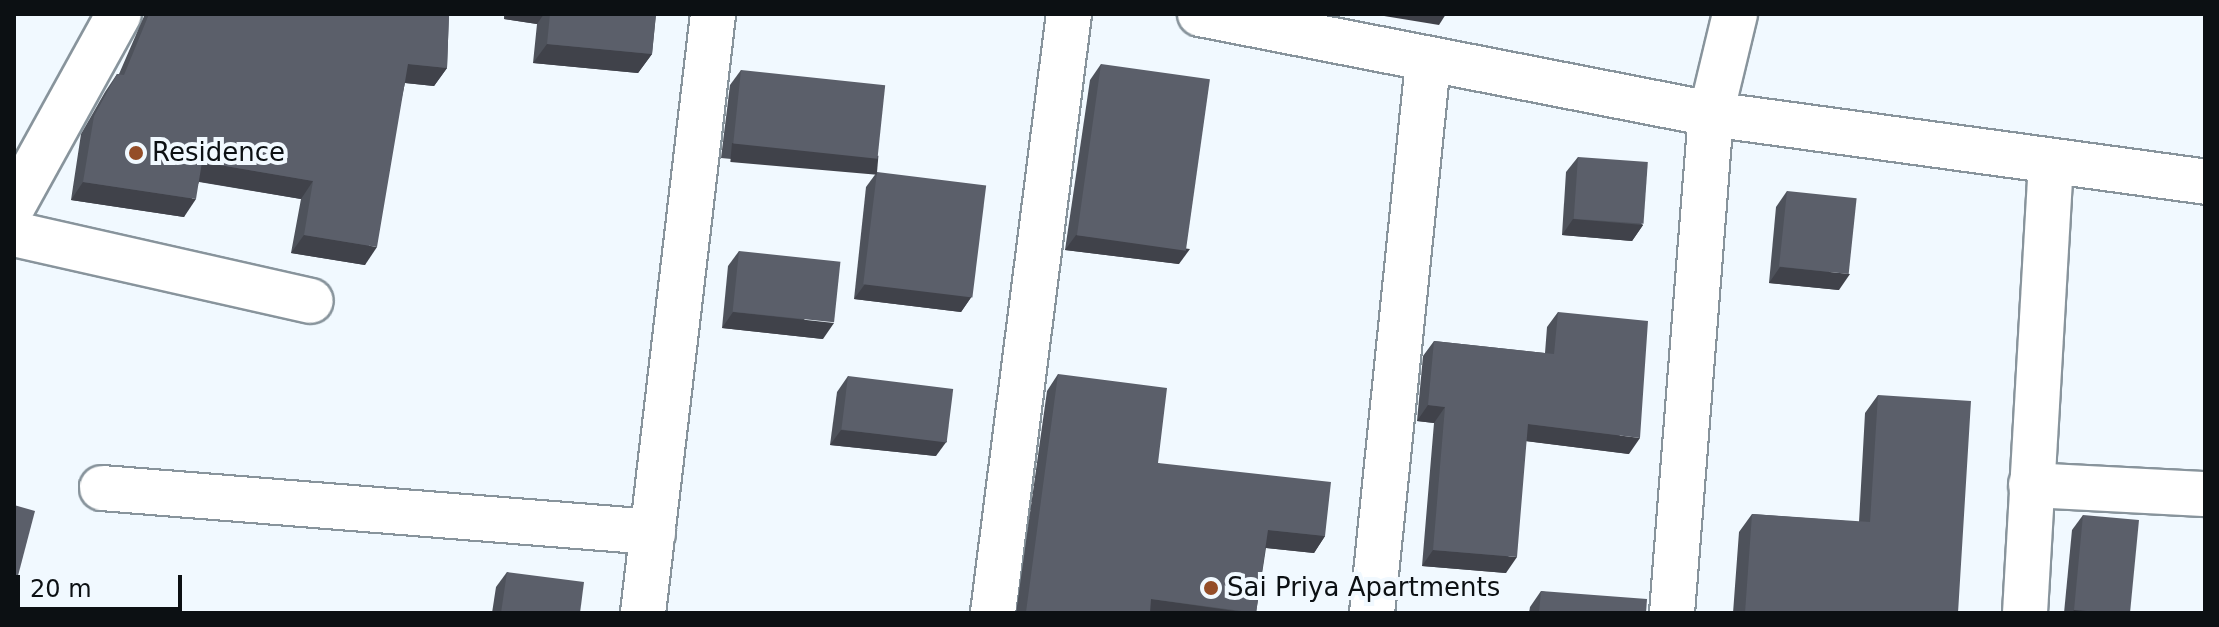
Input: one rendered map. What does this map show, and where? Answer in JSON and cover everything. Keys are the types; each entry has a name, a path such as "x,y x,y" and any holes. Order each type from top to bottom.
{"street":[{"path":"14,204 119,14"},
{"path":"643,613 713,14"},
{"path":"993,613 1069,14"},
{"path":"1200,14 1428,63 1711,114 2205,182"},
{"path":"1672,613 1711,114 1735,14"},
{"path":"1372,613 1428,63"},
{"path":"2025,613 2051,163"},
{"path":"14,234 311,301"},
{"path":"2031,485 2205,494"},
{"path":"102,488 653,532"}],"building":[{"path":"149,14 449,14 447,68 408,64 377,247 304,235 313,181 202,162 196,199 83,182 94,116 117,74 124,75"},
{"path":"550,14 656,14 652,54 547,44"},
{"path":"1101,64 1210,79 1186,251 1077,235"},
{"path":"741,70 885,85 877,159 733,144"},
{"path":"1578,157 1648,162 1644,224 1574,219"},
{"path":"877,172 986,185 972,298 863,284"},
{"path":"1787,191 1857,198 1849,274 1779,267"},
{"path":"739,251 840,262 834,322 733,312"},
{"path":"1558,312 1648,321 1640,438 1528,424 1517,557 1433,550 1445,407 1428,405 1434,341 1554,354"},
{"path":"1058,374 1167,388 1158,463 1331,482 1325,536 1268,530 1256,613 1151,599 1150,613 1026,612"},
{"path":"848,376 953,389 947,443 841,430"},
{"path":"1878,395 1971,401 1958,613 1745,613 1752,514 1870,522"},
{"path":"14,505 35,511 14,591"},
{"path":"2083,515 2139,520 2130,613 2074,610"},
{"path":"507,572 584,582 580,613 501,613"},
{"path":"1541,591 1647,599 1646,613 1539,613"}],"place":[{"name":"Residence","path":"136,153"},
{"name":"Sai Priya Apartments","path":"1211,588"}]}
